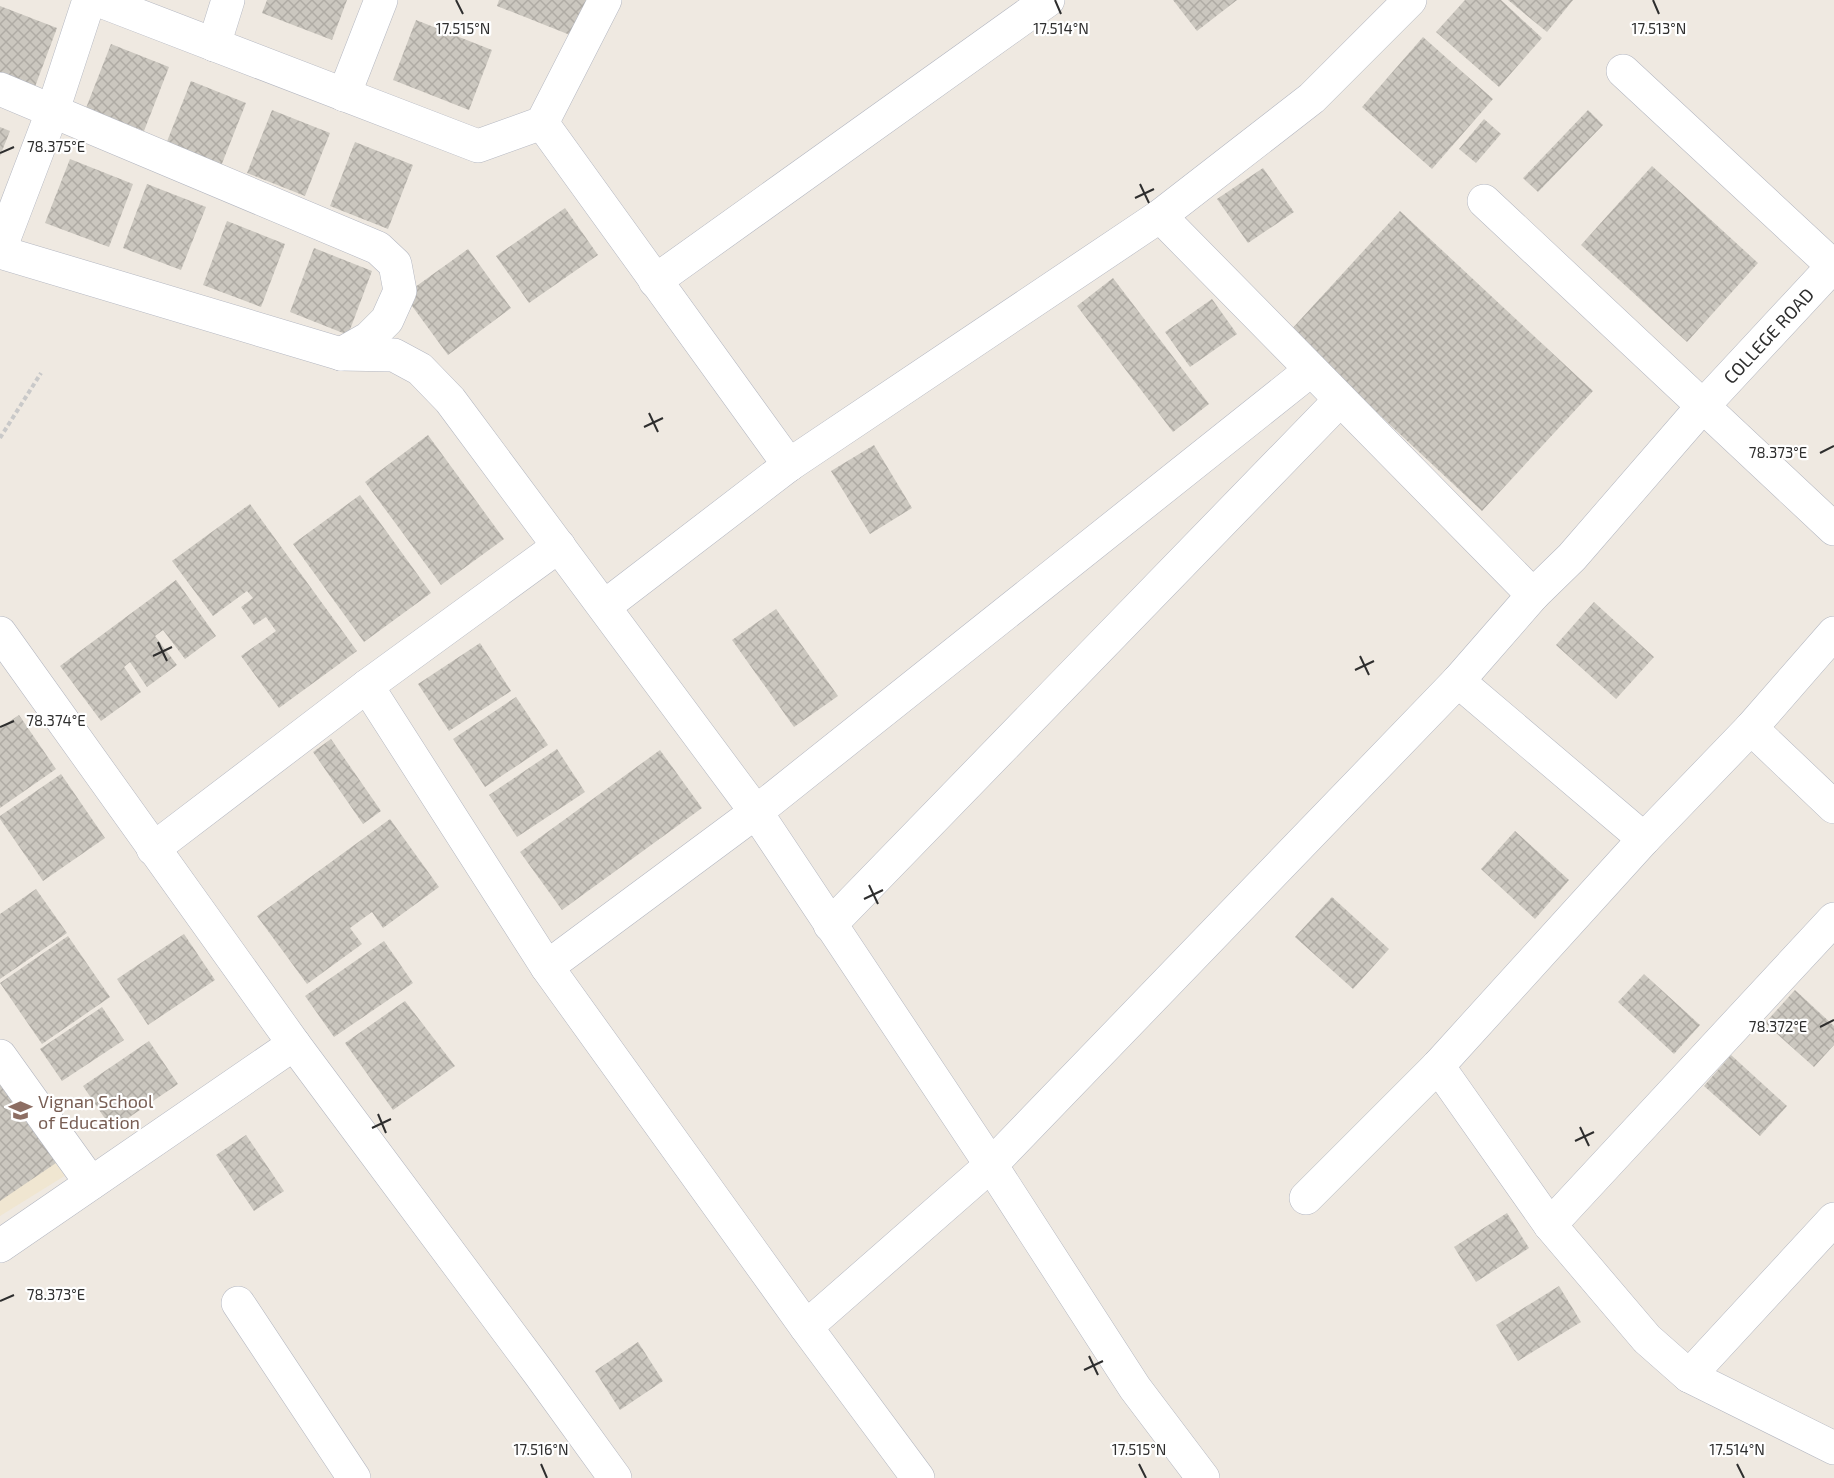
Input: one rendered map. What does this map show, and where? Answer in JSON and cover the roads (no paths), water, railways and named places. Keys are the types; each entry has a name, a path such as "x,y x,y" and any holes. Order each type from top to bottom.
{"street":[{"path":"89,0 53,110 0,251 341,354 394,355 420,369 450,400 756,812 991,1165 1135,1388 1203,1478"},
{"path":"98,0 478,146 542,123 605,0"},
{"path":"214,45 228,0"},
{"path":"344,95 381,0"},
{"path":"655,281 1048,0"},
{"path":"605,606 789,465 1160,216 1312,98 1410,0"},
{"path":"1623,72 1833,265"},
{"path":"0,89 378,248 395,264 400,291 387,320 369,338 341,354"},
{"path":"542,123 789,465"},
{"path":"1484,201 1834,529"},
{"path":"1160,216 1533,595"},
{"name":"COLLEGE ROAD","path":"806,1327 991,1165 1458,681 1533,595 1572,557 1702,406 1833,265"},
{"path":"547,967 756,812 1311,370"},
{"path":"830,925 1340,400"},
{"path":"153,849 367,686 559,546"},
{"path":"0,633 294,1044 615,1478"},
{"path":"1306,1198 1438,1066 1644,839 1751,728 1834,633"},
{"path":"1458,681 1644,839"},
{"path":"367,686 547,967 806,1327 918,1478"},
{"path":"1751,728 1834,807"},
{"path":"1550,1225 1834,919"},
{"path":"0,1245 294,1044"},
{"path":"0,1056 91,1183"},
{"path":"1438,1066 1550,1225 1647,1339 1689,1376 1834,1448"},
{"path":"1689,1376 1834,1219"},
{"path":"238,1303 354,1478"}],"place":[{"name":"Vignan School of Education","path":"20,1111"}]}
